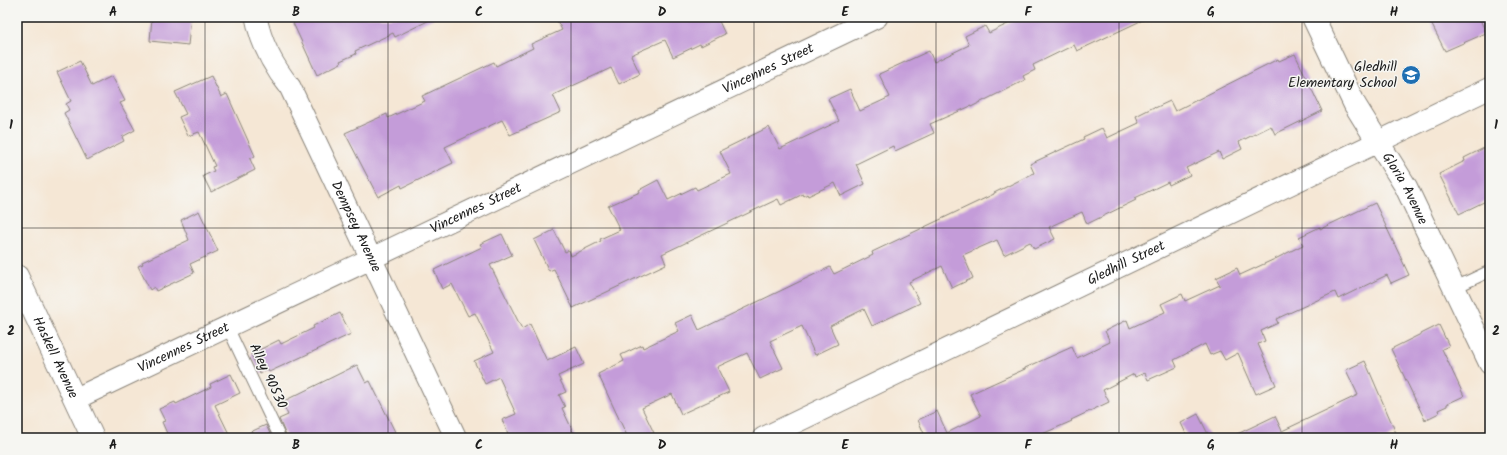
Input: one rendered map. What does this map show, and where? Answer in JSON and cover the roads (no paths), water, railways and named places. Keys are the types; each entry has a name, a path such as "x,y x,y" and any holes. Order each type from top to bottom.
{"street":[{"name":"Dempsey Avenue","path":"256,17 263,44 275,68 290,87 456,438"},
{"name":"Vincennes Street","path":"75,400 877,17"},
{"name":"Gloria Avenue","path":"1313,17 1354,105 1406,187 1490,363"},
{"name":"Gledhill Street","path":"763,438 1490,88"},
{"name":"Haskell Avenue","path":"17,276 93,438"}],"lane":[{"path":"1454,288 1490,271"},
{"name":"Alley 90530","path":"228,328 280,438"}],"place":[{"name":"Gledhill Elementary School","path":"1411,75"}]}
